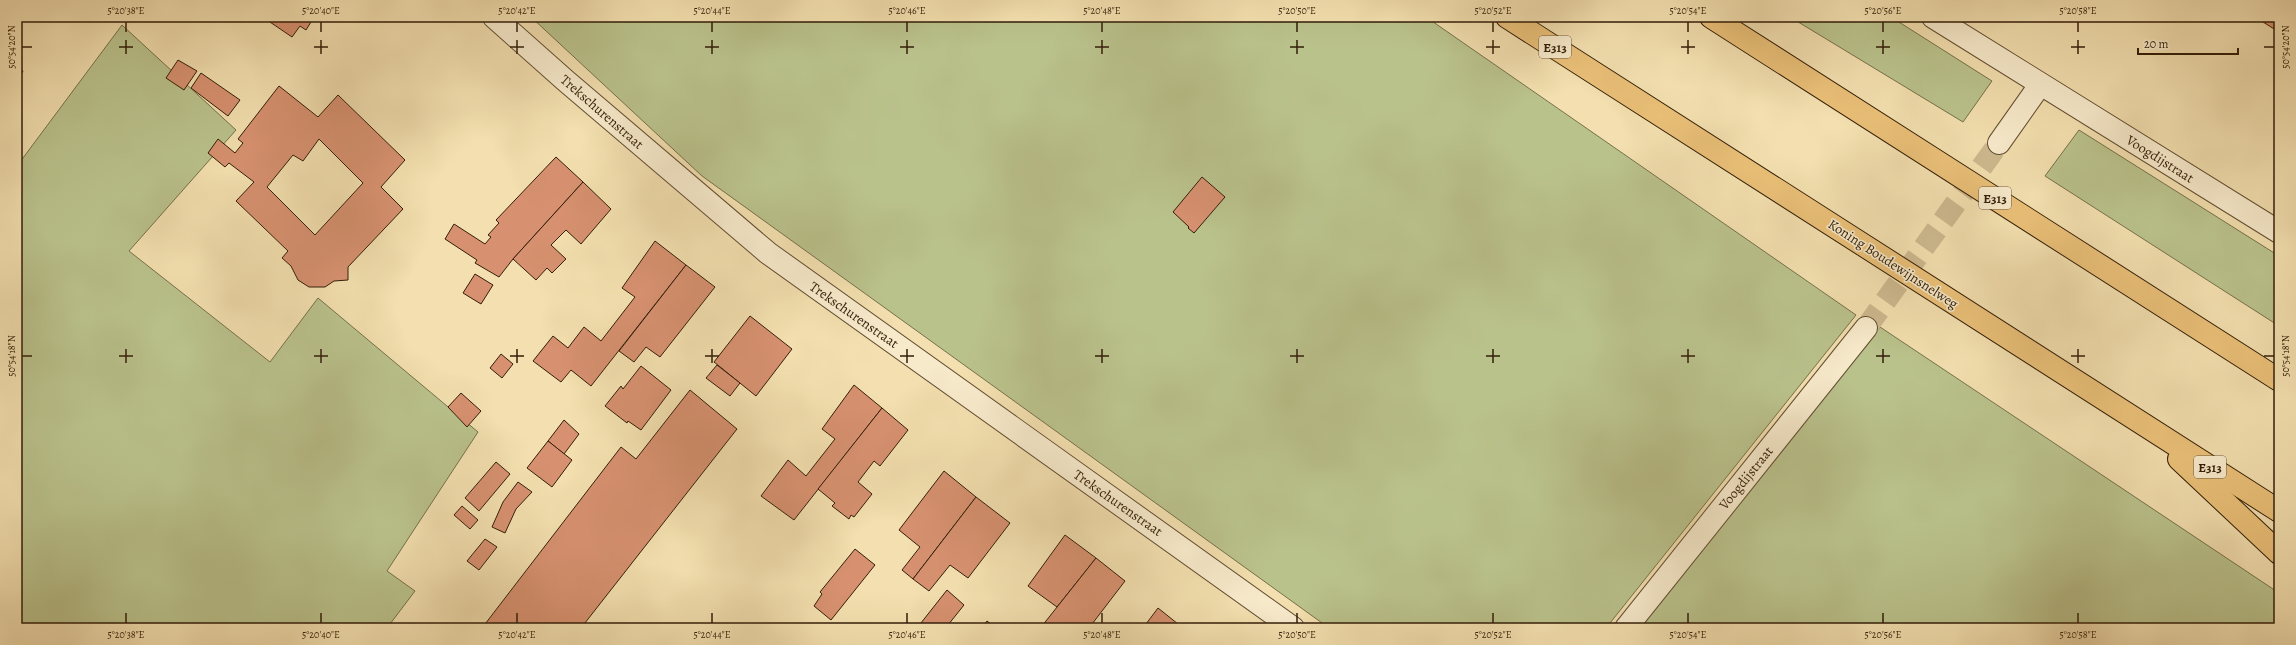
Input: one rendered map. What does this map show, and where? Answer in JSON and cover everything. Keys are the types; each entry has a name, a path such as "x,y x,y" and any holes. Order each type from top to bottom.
{"highway":[{"name":"Koning Boudewijnsnelweg","path":"1507,17 2279,511"},
{"name":"E313","path":"1711,17 2279,380"},
{"path":"2142,424 2279,553"}],"street":[{"name":"Trekschurenstraat","path":"494,17 566,81 768,254 1294,628"},
{"name":"Voogdijstraat","path":"1933,17 2040,85 2279,232"},
{"path":"1999,144 2040,85"},
{"name":"Voogdijstraat","path":"1626,628 1866,328"}],"green space":[{"path":"531,17 1426,17 1856,315 1606,628 1329,628 702,176"},
{"path":"1790,17 1891,17 1992,81 1963,122"},
{"path":"122,25 236,130 129,251 270,362 318,298 478,432 387,571 415,591 387,628 17,628 17,166"},
{"path":"2079,130 2279,256 2279,326 2045,176"},
{"path":"1880,327 2279,593 2279,628 1640,628"}],"building":[{"path":"269,17 314,17 306,30 300,26 292,37 267,20"},
{"path":"2255,17 2279,17 2279,32"},
{"path":"178,60 197,71 184,90 166,78"},
{"path":"17,66 23,71 17,82"},
{"path":"201,73 240,100 228,116 191,88"},
{"path":"279,86 318,117 338,95 405,160 381,187 403,209 348,267 348,280 334,281 325,287 309,287 298,280 291,266 282,258 288,251 236,201 254,182 229,163 225,167 208,153 218,139 235,153 243,143 238,139","holes":["319,139 363,183 315,235 267,187 293,155 303,161"]},
{"path":"556,157 583,182 513,259 499,277 475,263 477,260 445,239 454,224 485,244 491,237 488,235 499,223 496,220"},
{"path":"1202,177 1225,197 1194,233 1173,212"},
{"path":"583,182 611,209 581,244 566,230 551,245 566,259 552,273 547,268 536,280 513,259"},
{"path":"655,241 686,265 591,386 571,370 561,382 533,361 553,336 568,348 584,327 601,341 635,297 622,288"},
{"path":"686,265 715,287 660,357 646,347 634,362 619,351"},
{"path":"475,274 493,285 481,304 463,293"},
{"path":"750,316 792,349 756,396 714,362"},
{"path":"501,354 513,364 502,378 490,368"},
{"path":"717,365 740,383 730,396 706,378"},
{"path":"641,366 671,390 641,430 628,421 627,423 605,406 621,386 623,389"},
{"path":"854,385 882,408 794,520 761,496 788,460 806,476 835,439 822,429"},
{"path":"690,390 737,429 581,628 482,628 621,447 636,459"},
{"path":"461,393 481,411 467,427 448,407"},
{"path":"882,408 908,430 880,466 874,461 858,482 872,494 854,517 851,515 849,519 832,506 835,503 818,489"},
{"path":"564,420 579,434 564,454 548,441"},
{"path":"548,441 572,460 552,487 527,468"},
{"path":"496,462 510,474 479,511 465,498"},
{"path":"944,471 976,497 913,579 902,570 920,547 899,530"},
{"path":"518,482 532,492 516,509 505,533 492,527 503,502"},
{"path":"976,497 1010,523 968,578 950,565 929,591 913,579"},
{"path":"462,506 478,520 470,529 454,515"},
{"path":"1065,535 1096,558 1057,607 1028,586"},
{"path":"485,539 497,547 479,570 467,561"},
{"path":"855,549 875,565 831,620 814,606 822,594 820,592"},
{"path":"1096,558 1125,581 1089,628 1045,628 1042,626"},
{"path":"947,590 964,605 948,625 952,628 917,628"},
{"path":"1158,608 1183,628 1143,628"},
{"path":"987,621 996,628 981,628"}],"tunnel":[{"path":"1866,328 1999,143"}]}
